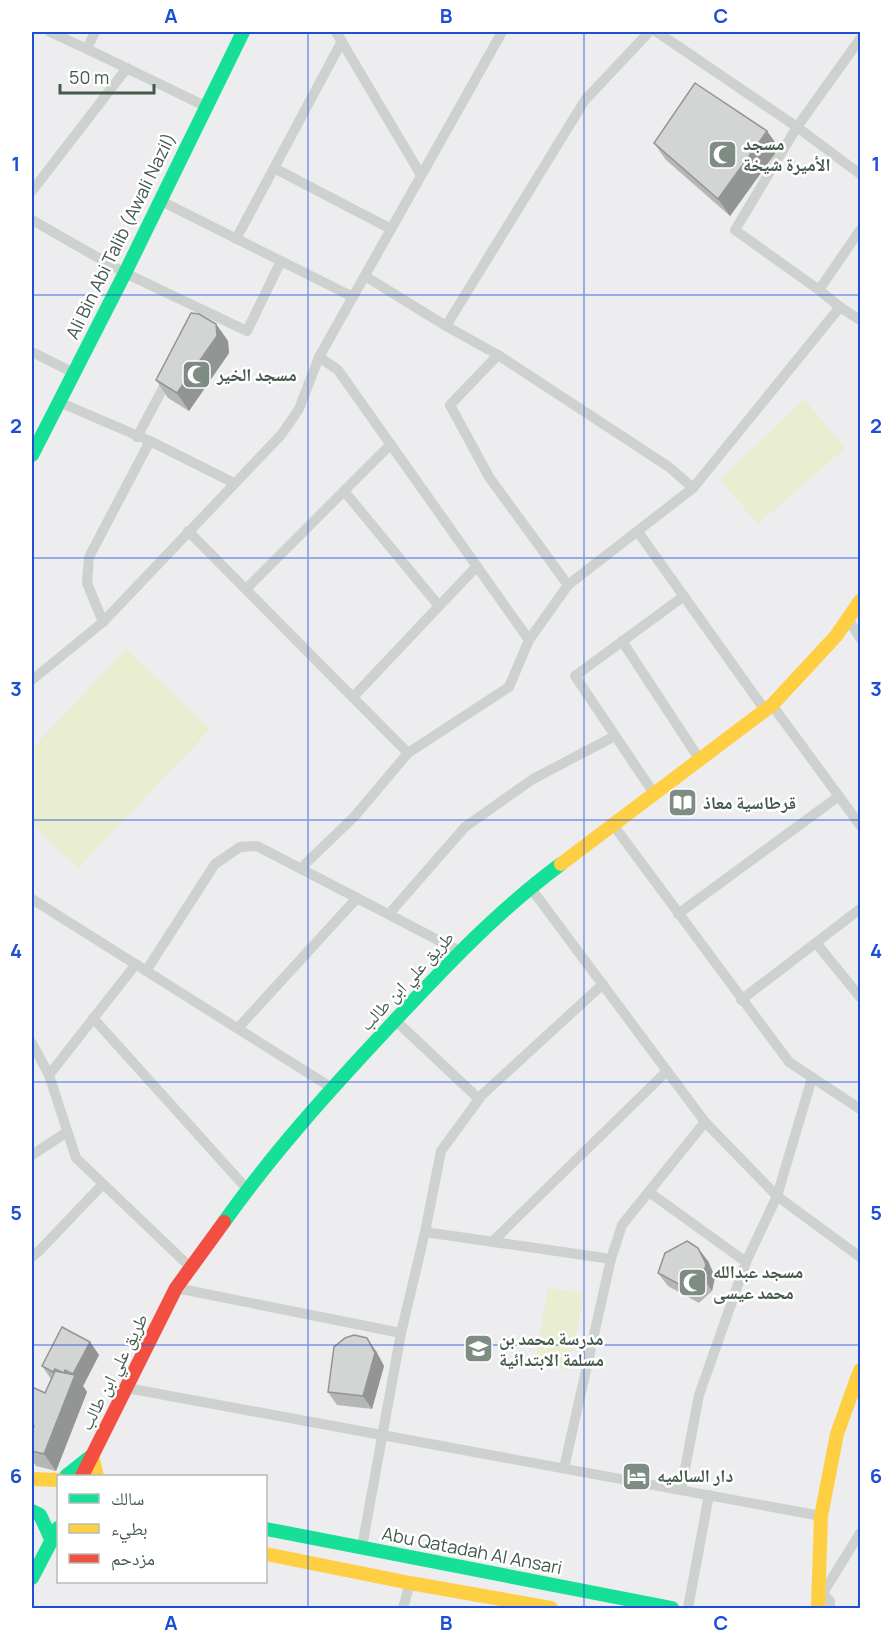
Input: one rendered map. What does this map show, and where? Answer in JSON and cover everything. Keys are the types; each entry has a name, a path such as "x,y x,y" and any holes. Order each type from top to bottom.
{"main road":[{"name":"Ali Bin Abi Talib (Awali Nazil)","path":"32,455 125,273 243,32"},
{"name":"طريق علي ابن طالب","path":"82,1475 176,1288 247,1189 332,1088 459,951 530,887 614,826 769,707 836,636 861,601"},
{"path":"820,1602 821,1516 837,1434 861,1370"},
{"path":"67,1475 92,1456 97,1475"},
{"path":"32,1479 57,1480"},
{"path":"32,1511 40,1515 55,1540 32,1578"},
{"name":"Abu Qatadah Al Ansari","path":"267,1529 672,1608"},
{"path":"267,1554 551,1608"}],"street":[{"path":"50,32 205,106"},
{"path":"87,49 95,32"},
{"path":"32,680 103,622 281,435 299,409 319,357 502,32"},
{"path":"446,326 585,100 649,32"},
{"path":"657,32 797,127 861,174"},
{"path":"852,32 861,38 797,127 735,230 861,320"},
{"path":"339,36 421,175"},
{"path":"236,238 274,168 339,36"},
{"path":"32,191 127,68"},
{"path":"274,168 391,230"},
{"path":"159,200 353,297"},
{"path":"32,220 125,273 247,331 281,261"},
{"path":"819,290 861,231"},
{"path":"365,276 446,326 498,354 669,467 693,488"},
{"path":"301,868 354,817 408,753 509,687 529,640 568,585 693,488 840,307"},
{"path":"198,321 204,311"},
{"path":"32,352 74,373"},
{"path":"498,354 450,405 489,477 568,585"},
{"path":"319,357 338,370 529,640"},
{"path":"137,436 176,363"},
{"path":"59,402 150,441 234,483"},
{"path":"103,622 87,583 89,557 150,441"},
{"path":"246,589 391,444"},
{"path":"344,491 439,606"},
{"path":"188,531 408,753"},
{"path":"638,532 684,596 861,825"},
{"path":"353,697 477,566"},
{"path":"655,795 575,676 684,596"},
{"path":"848,619 861,638"},
{"path":"622,641 700,760"},
{"path":"388,914 465,827 533,779 615,736"},
{"path":"678,914 839,796"},
{"path":"614,826 789,1062 861,1109"},
{"path":"146,971 215,864 240,847 257,846 459,951"},
{"path":"530,887 705,1122 777,1196 861,1257"},
{"path":"238,1028 357,898"},
{"path":"32,899 332,1088"},
{"path":"741,1000 861,909"},
{"path":"816,943 861,997"},
{"path":"49,1075 136,964"},
{"path":"362,1547 401,1333 441,1151 479,1099 603,984"},
{"path":"93,1018 247,1189"},
{"path":"395,1020 479,1099"},
{"path":"32,1042 49,1075 76,1158 190,1267"},
{"path":"492,1242 667,1071"},
{"path":"681,1490 699,1395 746,1262 777,1196 812,1078"},
{"path":"564,1468 611,1259 622,1225 705,1122"},
{"path":"32,1155 67,1132"},
{"path":"32,1257 103,1184"},
{"path":"649,1192 746,1262"},
{"path":"425,1232 611,1259"},
{"path":"176,1288 401,1333"},
{"path":"127,1388 821,1516"},
{"path":"688,1608 709,1495"},
{"path":"820,1602 861,1533"},
{"path":"403,1608 410,1583"}],"green space":[{"path":"804,399 845,448 758,524 720,480"},
{"path":"126,649 210,729 78,868 32,824 32,749"},
{"path":"548,1288 584,1294 568,1370 535,1363"}],"building":[{"name":"مسجد الأميرة شيخة","path":"695,83 767,131 718,199 654,143"},
{"path":"191,313 199,314 216,324 217,336 177,393 156,380"},
{"path":"687,1241 698,1248 706,1264 703,1278 690,1290 658,1273 665,1253"},
{"path":"62,1327 90,1342 73,1374 55,1369 53,1372 42,1366"},
{"path":"354,1335 367,1338 375,1353 363,1396 328,1392 334,1347 345,1338"},
{"path":"55,1371 75,1375 44,1454 32,1451 34,1426 32,1425 32,1387 45,1393"}],"traffic: fast":[{"path":"32,455 125,273 243,32"},
{"path":"224,1222 302,1123 448,964 514,902 561,864"},
{"path":"67,1475 90,1457"},
{"path":"32,1511 40,1515 52,1541"},
{"path":"267,1529 672,1608"},
{"path":"32,1578 57,1530"}],"traffic: slow":[{"path":"561,864 772,705 836,636 860,601"},
{"path":"818,1608 821,1516 837,1434 860,1370"},
{"path":"92,1456 97,1475"},
{"path":"32,1479 57,1480"},
{"path":"267,1554 551,1608"}],"traffic: jam":[{"path":"82,1475 176,1288 224,1222"}],"place":[{"name":"مسجد الأميرة شيخة","path":"722,154"},
{"name":"مسجد الخير","path":"196,375"},
{"name":"قرطاسية معاذ","path":"682,803"},
{"name":"مسجد عبدالله محمد عيسى","path":"692,1282"},
{"name":"مدرسة محمد بن مسلمة الابتدائية","path":"478,1349"},
{"name":"دار السالميه","path":"636,1476"}]}
